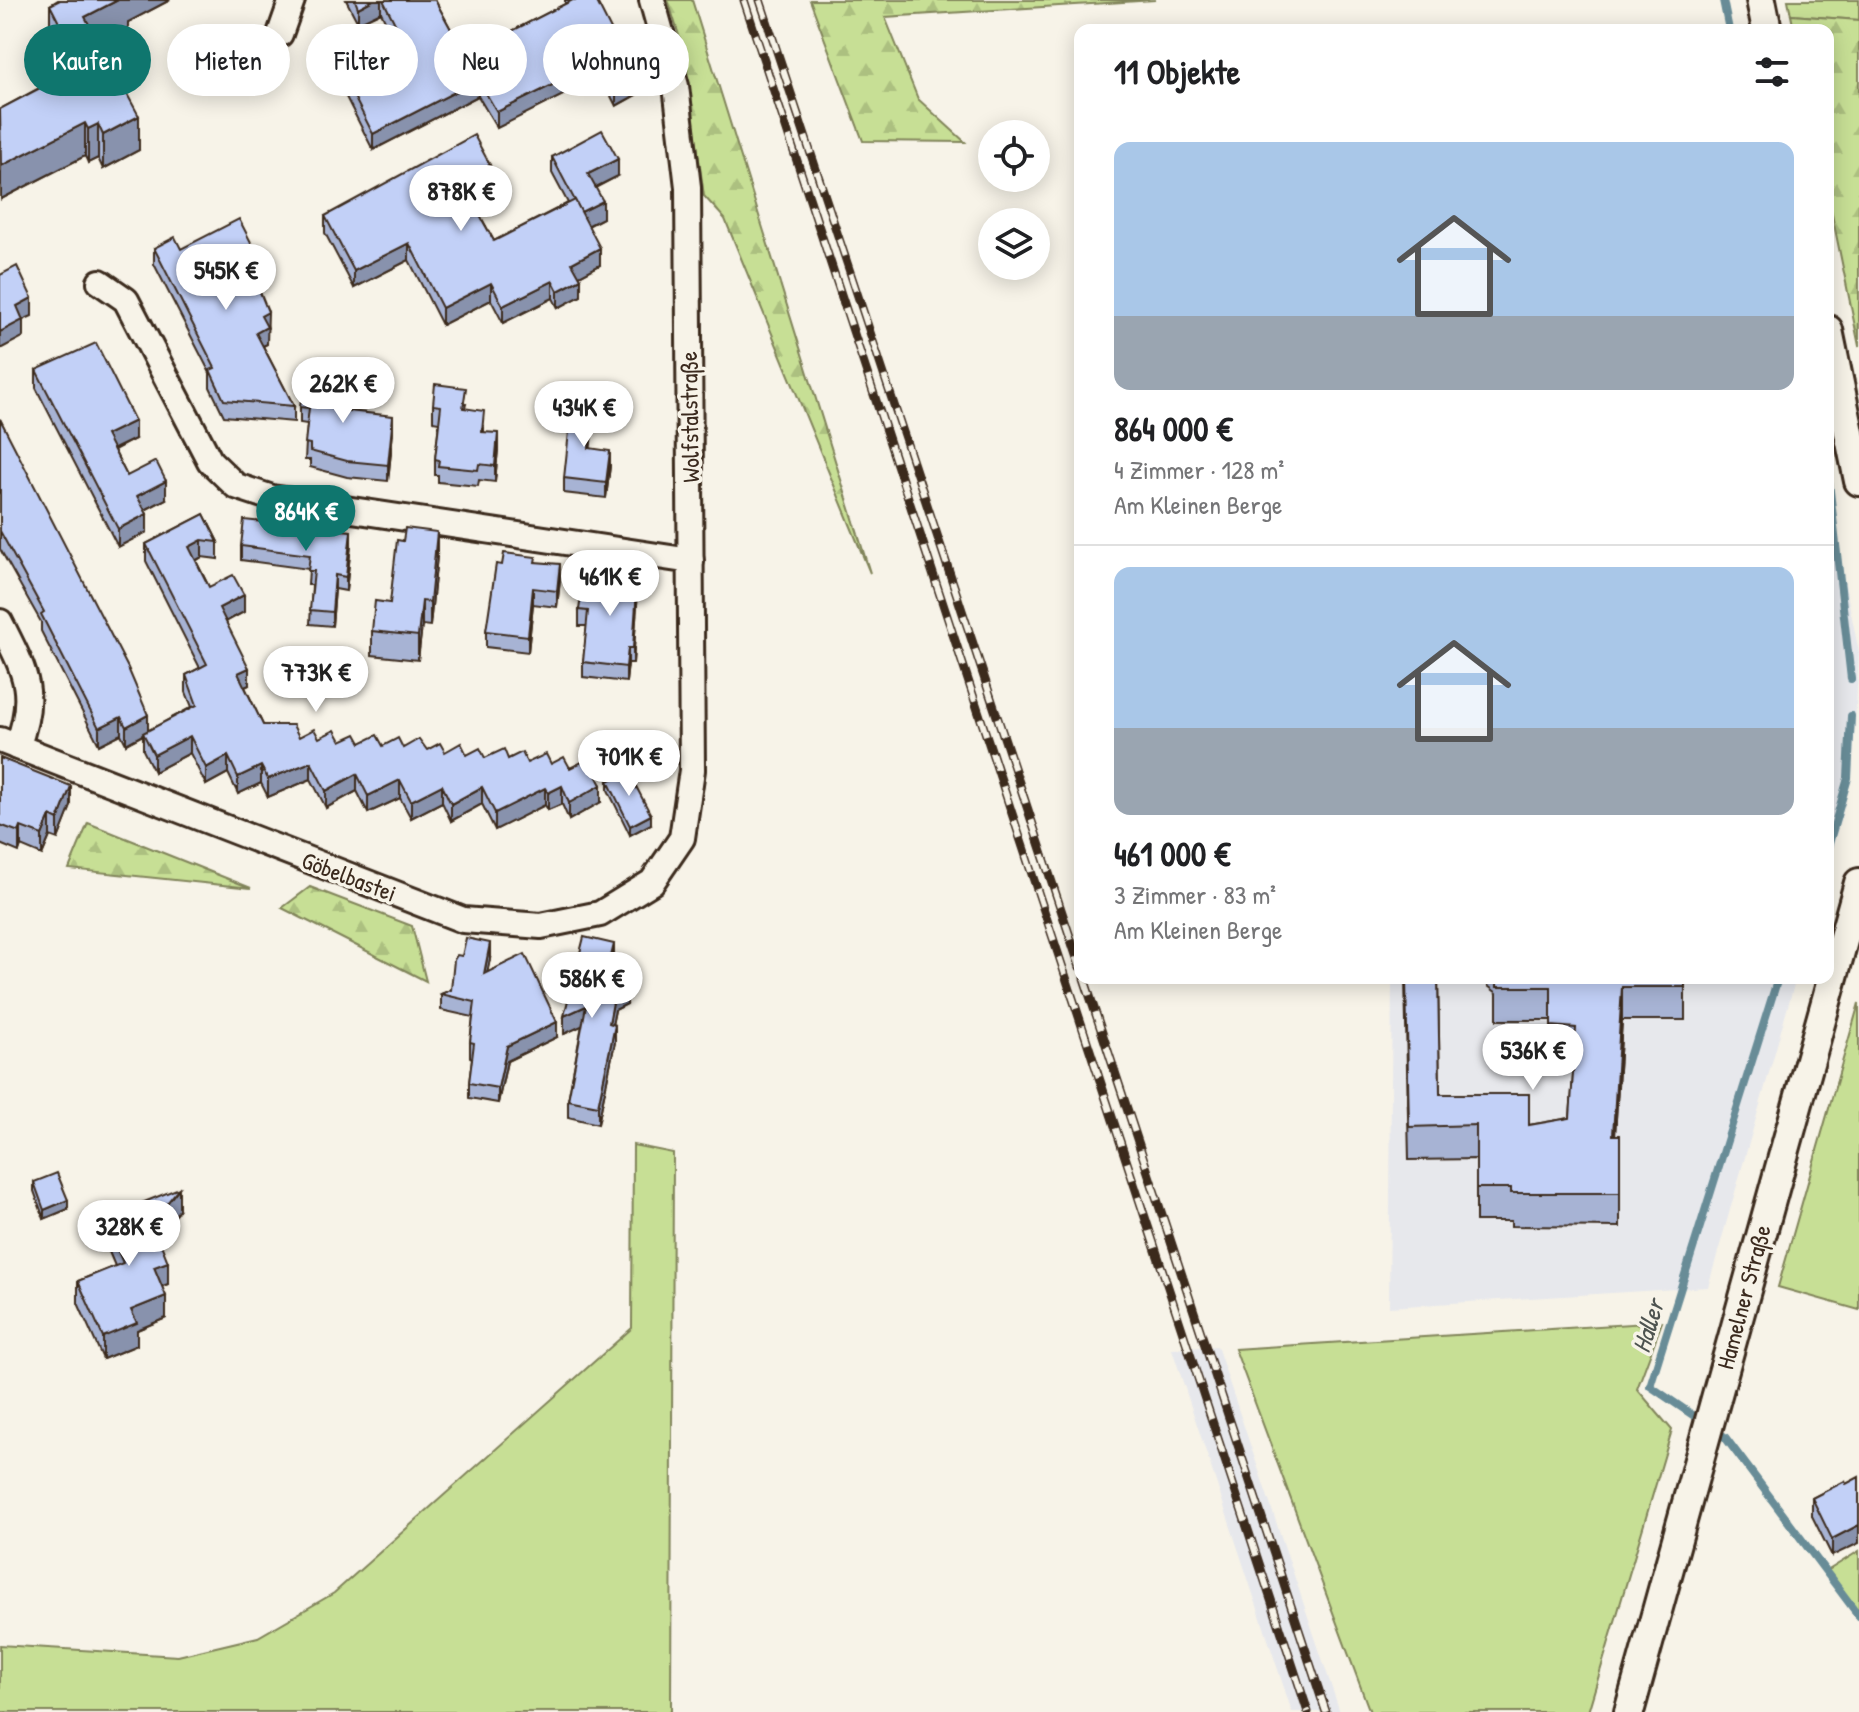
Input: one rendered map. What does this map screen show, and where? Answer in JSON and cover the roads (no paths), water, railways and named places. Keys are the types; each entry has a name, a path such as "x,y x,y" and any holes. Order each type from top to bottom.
{"street":[{"path":"284,24 292,0"},
{"name":"Wolfstalstraße","path":"652,0 676,86 688,187 692,770 682,838"},
{"path":"1761,0 1766,24"},
{"path":"100,282 126,300 210,461 236,486 272,498 691,561"},
{"path":"1834,359 1859,481"},
{"path":"0,622 27,675 30,706 8,744"},
{"name":"Göbelbastei","path":"8,744 463,920 541,926 600,914 652,882 682,838"},
{"name":"Hamelner Straße","path":"1834,974 1859,883"},
{"name":"Hamelner Straße","path":"1629,1712 1831,984"}],"waterway":[{"name":"Haller","path":"1723,0 1728,24"},
{"name":"Haller","path":"1834,527 1851,679"},
{"name":"Haller","path":"1834,826 1848,778 1851,716"},
{"name":"Haller","path":"1776,984 1650,1386 1725,1437 1859,1616"}],"railway":[{"path":"744,0 1308,1712"},
{"path":"760,0 1074,949"},
{"path":"1086,984 1326,1712"}]}
